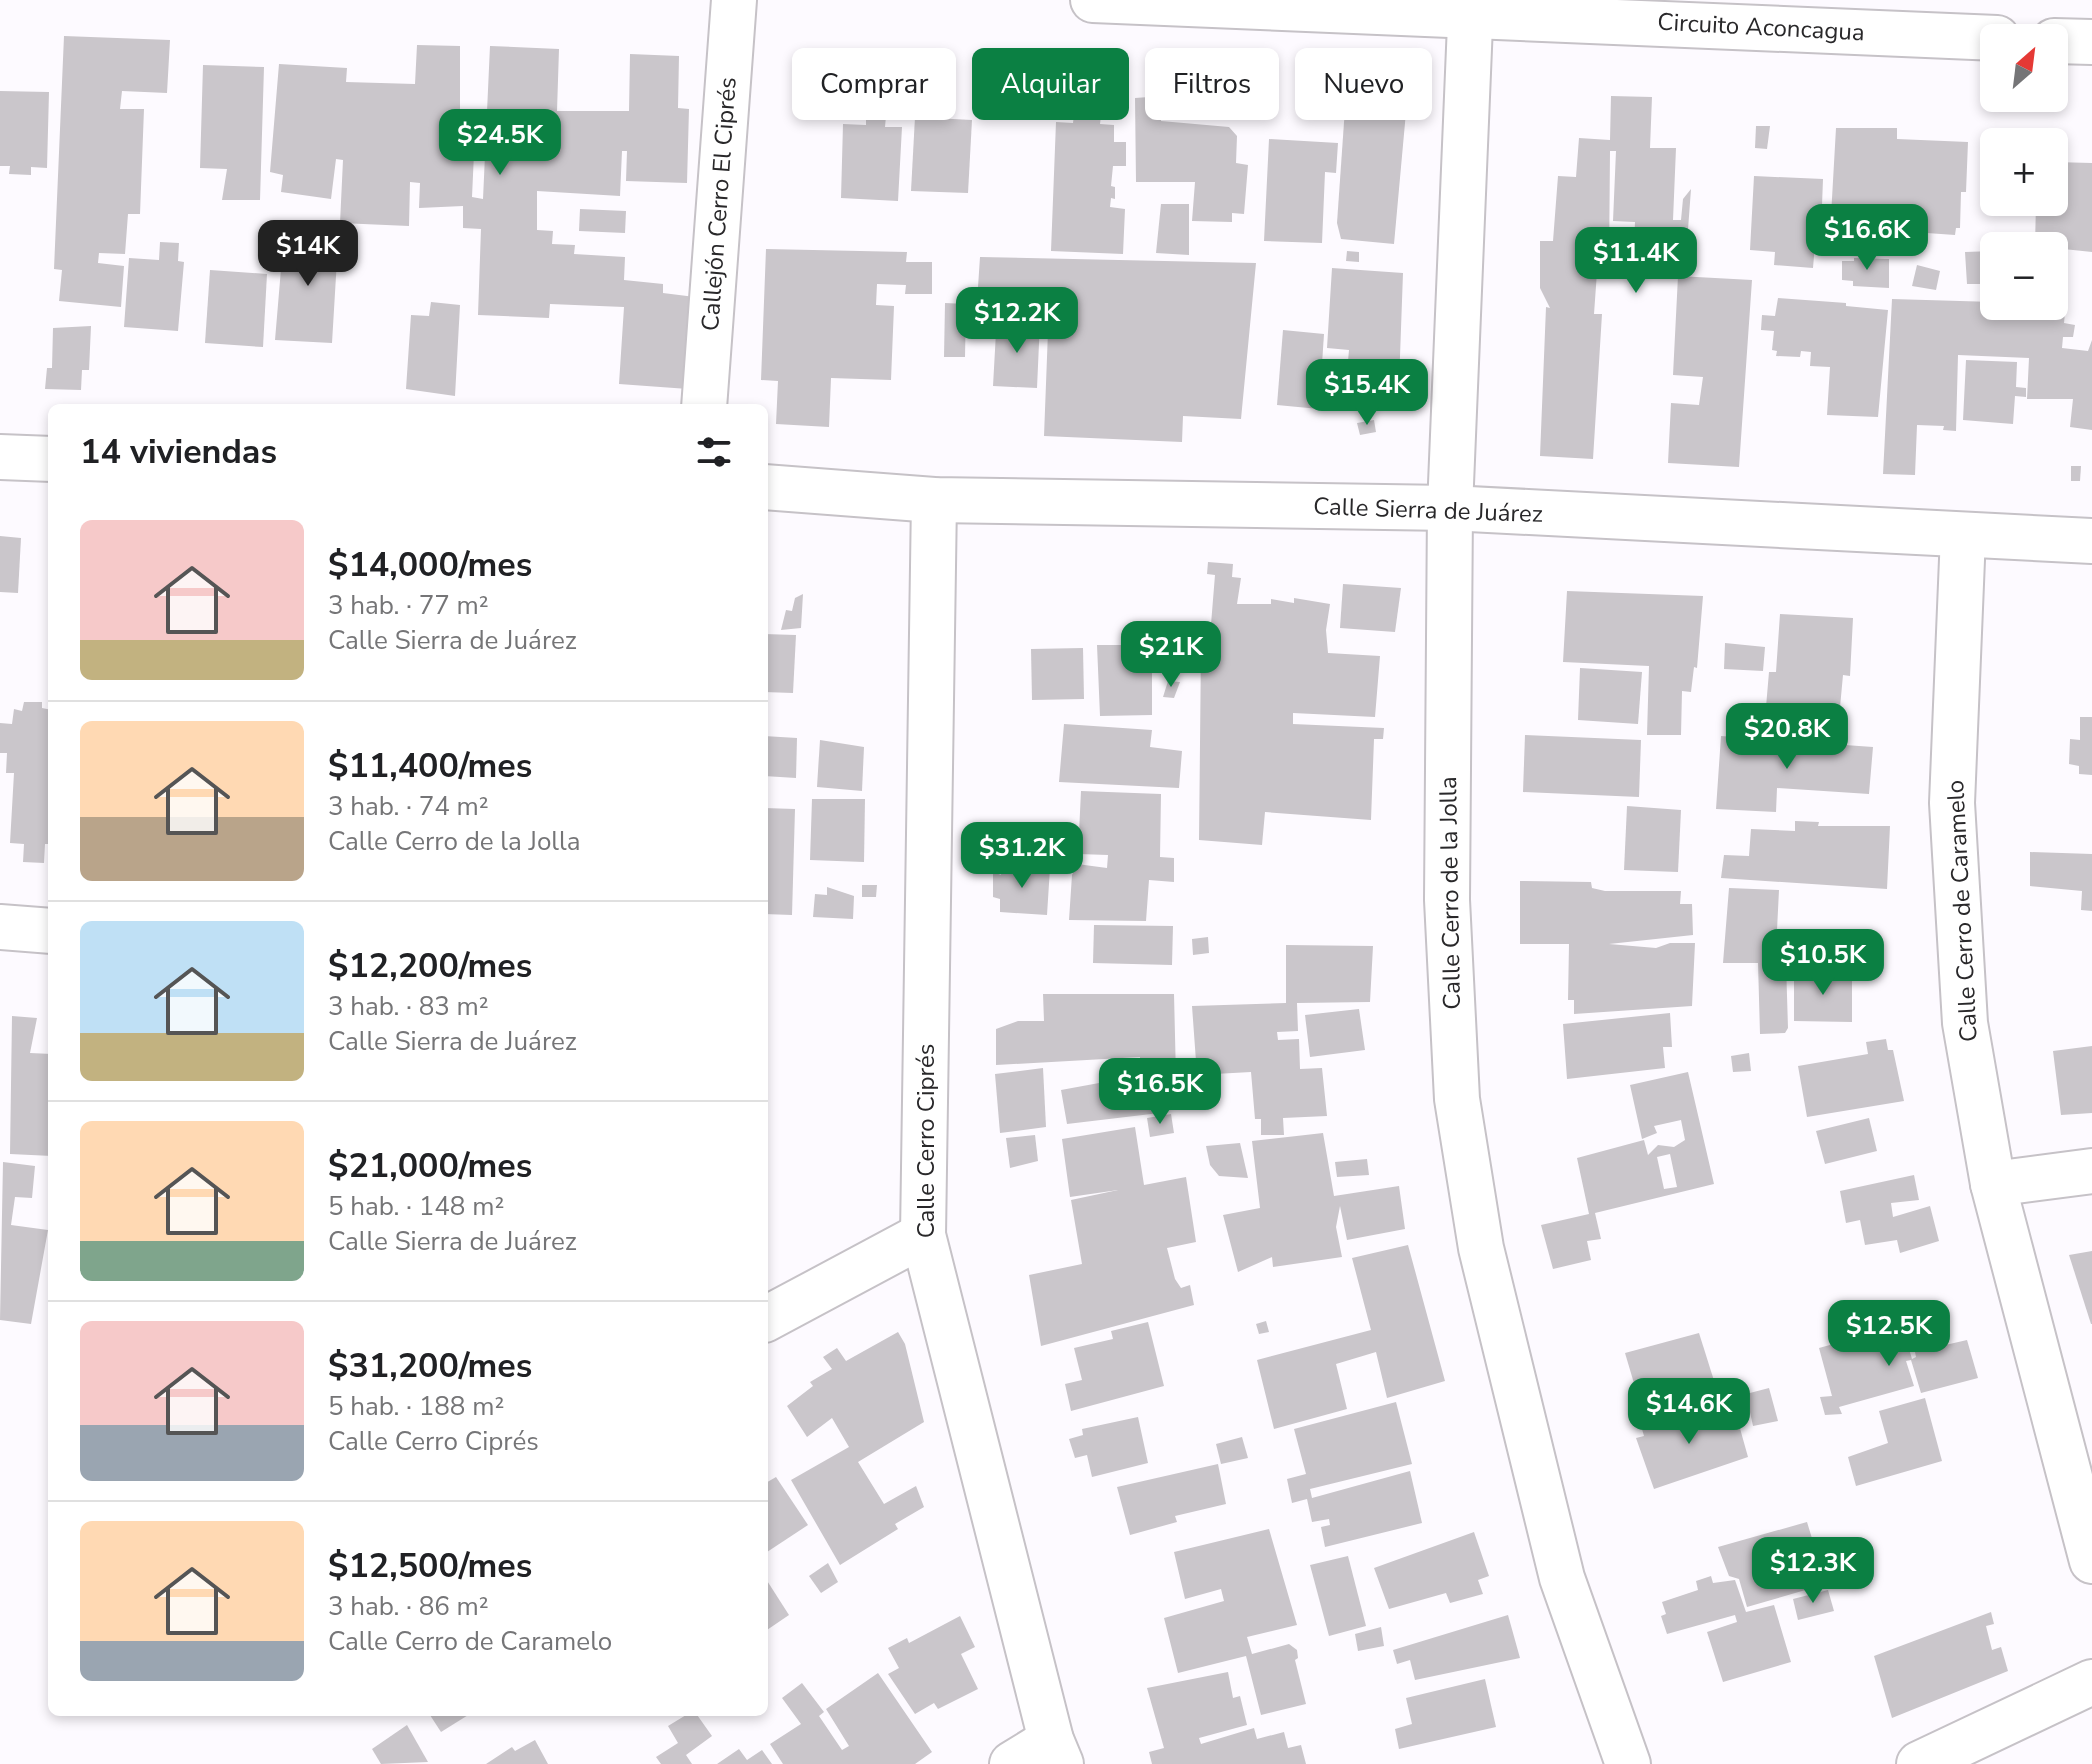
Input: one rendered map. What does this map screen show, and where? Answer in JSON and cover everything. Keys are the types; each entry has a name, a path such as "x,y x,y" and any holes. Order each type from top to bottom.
{"street":[{"name":"Callejón Cerro El Ciprés","path":"704,404 734,0"},
{"name":"Circuito Aconcagua","path":"1093,0 1471,7 1980,37"},
{"name":"Calle Cerro de la Jolla","path":"1471,7 1450,508 1447,900 1457,1099 1481,1248 1562,1578 1628,1764"},
{"path":"2068,41 2092,42"},
{"path":"0,457 48,459"},
{"name":"Calle Sierra de Juárez","path":"768,487 934,500 1450,508 2092,541"},
{"name":"Calle Cerro Ciprés","path":"934,500 923,1235 1056,1752"},
{"name":"Calle Cerro de Caramelo","path":"1963,535 1952,803 1965,1023 1993,1184 2092,1561"},
{"path":"0,927 48,931"},
{"path":"1993,1184 2092,1171"},
{"path":"768,1318 923,1235"},
{"path":"1919,1764 2092,1682"},
{"path":"1012,1764 1056,1752"}],"building":[{"path":"64,36 170,40 167,93 122,91 120,109 144,109 140,214 128,214 125,254 99,253 98,263 124,266 121,307 59,301 62,270 54,269"},
{"path":"417,45 460,46 460,109 476,109 472,197 483,199 490,46 559,49 557,111 629,111 630,54 679,56 678,108 689,109 687,183 626,181 627,151 622,151 620,196 537,191 537,230 553,231 552,244 575,245 574,254 625,257 624,280 663,284 663,293 695,297 688,389 619,384 624,307 550,304 549,318 478,315 481,229 463,228 463,206 419,208 420,183 410,182 409,226 340,223 343,160 336,159 331,199 281,192 283,175 270,172 279,64 347,68 346,82 415,84"},
{"path":"203,65 264,67 260,200 222,200 227,169 200,168"},
{"path":"0,91 49,92 47,168 31,167 31,175 9,174 10,166 0,166"},
{"path":"1611,96 1652,97 1650,148 1676,148 1673,220 1681,220 1683,199 1691,189 1687,243 1697,243 1695,266 1679,265 1678,276 1597,272 1594,314 1602,314 1593,459 1540,456 1546,307 1550,308 1540,288 1540,241 1553,241 1558,176 1576,177 1579,138 1610,140","holes":["1610,151 1616,151 1613,221 1635,222 1633,266 1630,265 1630,250 1614,248 1613,264 1609,264","1593,240 1592,257 1587,256 1588,242"]},
{"path":"1145,97 1145,120 1229,127 1237,136 1236,163 1248,165 1244,214 1232,213 1232,222 1192,221 1195,182 1136,182 1135,98"},
{"path":"866,120 886,120 885,127 902,127 898,201 841,198 843,124 866,125"},
{"path":"915,120 972,120 968,193 911,191"},
{"path":"1073,120 1100,120 1100,124 1114,125 1114,142 1126,142 1126,166 1113,166 1111,186 1115,187 1115,199 1111,198 1110,207 1125,209 1123,254 1051,251 1056,122 1073,123"},
{"path":"1344,120 1405,120 1394,244 1341,239 1337,223"},
{"path":"1756,126 1770,126 1767,149 1755,148"},
{"path":"1836,128 1897,128 1897,139 1968,142 1966,192 1961,192 1960,228 1956,228 1955,235 1856,228 1856,218 1831,216"},
{"path":"1269,139 1338,143 1336,173 1325,172 1322,243 1264,241"},
{"path":"2068,162 2092,163 2092,252 2068,249 2068,232 2035,232 2036,216 2068,216"},
{"path":"1754,176 1823,179 1821,232 1816,232 1813,268 1774,265 1775,252 1750,250"},
{"path":"1161,204 1189,204 1189,255 1156,253"},
{"path":"580,209 626,211 625,233 579,231"},
{"path":"309,225 339,226 332,343 275,340 281,269 276,269 276,250 305,250"},
{"path":"160,242 179,243 178,261 184,262 178,331 124,327 129,258 159,260"},
{"path":"766,249 907,252 906,262 932,262 932,294 905,294 906,285 877,284 876,305 894,306 891,380 831,378 829,427 776,424 778,381 761,380"},
{"path":"1347,251 1359,252 1359,262 1346,261"},
{"path":"1980,251 1980,284 1967,284 1965,252"},
{"path":"980,257 1256,263 1241,419 1183,416 1182,442 1044,436 1049,305 977,302"},
{"path":"1854,258 1889,259 1889,288 1853,286 1853,281 1842,280 1842,261 1854,261"},
{"path":"1917,265 1940,271 1936,290 1912,286"},
{"path":"1332,268 1403,273 1399,384 1346,383 1349,350 1327,348"},
{"path":"210,270 267,274 263,347 205,343"},
{"path":"1678,276 1752,280 1739,467 1668,463 1671,403 1699,405 1703,377 1673,375"},
{"path":"1778,298 1846,303 1846,306 1888,310 1878,417 1827,415 1830,367 1810,366 1811,352 1801,351 1800,357 1776,356 1777,351 1772,350 1774,331 1761,330 1762,315 1775,316"},
{"path":"1892,299 1980,302 1980,320 2064,320 2064,323 2075,325 2073,337 2063,337 2062,348 2088,351 2092,340 2092,430 2070,427 2073,399 2027,399 2029,358 1958,355 1956,431 1943,430 1944,426 1917,425 1915,475 1883,474"},
{"path":"431,302 460,305 455,396 406,389 411,315 429,316"},
{"path":"945,303 966,304 965,357 944,357"},
{"path":"1009,319 1040,321 1037,388 993,386 996,332 1009,332"},
{"path":"91,326 89,370 82,370 81,390 45,389 47,368 52,368 53,328"},
{"path":"1283,330 1324,334 1319,409 1277,405"},
{"path":"1966,360 2017,362 2016,387 2026,388 2026,397 2015,396 2013,424 1963,420"},
{"path":"1374,420 1376,432 1360,435 1357,423"},
{"path":"2071,466 2081,466 2080,481 2071,481"},
{"path":"0,536 21,538 18,593 0,592"},
{"path":"1208,562 1233,564 1232,577 1241,578 1237,604 1271,604 1271,599 1294,603 1294,598 1330,604 1326,630 1328,653 1380,656 1375,717 1293,713 1293,724 1384,728 1383,739 1374,739 1371,820 1265,812 1262,845 1199,840 1201,648 1209,649 1215,575 1207,574"},
{"path":"1343,584 1401,588 1395,632 1340,628"},
{"path":"1567,591 1703,596 1697,668 1694,667 1691,692 1682,691 1681,735 1647,735 1649,666 1563,662"},
{"path":"803,594 801,628 781,630 786,610 792,611 795,598"},
{"path":"1780,614 1853,618 1850,676 1843,675 1838,729 1817,727 1816,735 1764,730 1769,672 1776,672"},
{"path":"768,634 796,635 793,693 768,692"},
{"path":"1725,643 1765,647 1763,671 1724,669"},
{"path":"1097,645 1125,645 1125,653 1152,652 1152,715 1100,716"},
{"path":"1083,648 1084,699 1032,700 1031,649"},
{"path":"1169,651 1184,651 1183,673 1168,673"},
{"path":"1580,668 1642,672 1638,724 1578,720"},
{"path":"1168,681 1180,682 1174,698 1163,697"},
{"path":"24,702 42,702 42,708 48,709 48,844 45,844 44,863 23,862 24,844 10,843 14,773 6,773 7,753 0,753 0,723 12,724 14,709 22,711"},
{"path":"2080,717 2092,717 2092,775 2079,774 2079,766 2069,764 2070,739 2080,740"},
{"path":"1064,724 1152,730 1150,747 1182,751 1179,788 1059,782"},
{"path":"1525,735 1641,740 1639,797 1523,792"},
{"path":"768,736 797,738 796,778 768,776"},
{"path":"1721,736 1873,747 1869,794 1777,788 1776,812 1716,809"},
{"path":"820,740 864,747 862,791 817,787"},
{"path":"1081,791 1161,794 1160,857 1174,858 1174,882 1149,880 1146,921 1069,920 1072,875 1077,864 1107,868 1108,855 1078,854"},
{"path":"812,799 865,799 864,862 810,860"},
{"path":"1627,806 1681,810 1678,872 1624,870"},
{"path":"768,808 795,809 792,915 768,914"},
{"path":"1795,821 1819,822 1818,826 1890,826 1887,889 1721,878 1724,855 1749,856 1751,829 1795,831"},
{"path":"2030,852 2092,854 2092,911 2081,910 2082,891 2030,886"},
{"path":"1002,865 1050,868 1047,915 1000,912 1000,899 993,897 993,872 1001,875"},
{"path":"1520,881 1591,882 1592,888 1605,891 1681,891 1680,904 1692,904 1693,935 1609,944 1656,948 1670,943 1695,943 1692,1006 1574,1014 1574,1000 1568,1000 1569,944 1520,944"},
{"path":"862,885 877,885 876,897 862,897"},
{"path":"827,887 854,896 853,919 813,917 815,894 827,895"},
{"path":"1729,888 1779,890 1777,930 1798,934 1794,953 1775,949 1774,962 1786,963 1788,1028 1785,1033 1760,1034 1758,963 1723,963"},
{"path":"1094,925 1173,926 1172,965 1093,963"},
{"path":"1208,937 1209,953 1193,955 1192,939"},
{"path":"1286,945 1373,946 1370,1002 1297,1003 1298,1031 1277,1032 1278,1040 1299,1039 1300,1069 1322,1068 1327,1116 1283,1118 1284,1135 1261,1135 1261,1119 1255,1119 1251,1072 1197,1075 1192,1006 1286,1003"},
{"path":"1794,972 1852,973 1852,1022 1794,1021"},
{"path":"1043,994 1174,994 1176,1077 1155,1076 1163,1079 1168,1112 1067,1124 1061,1090 1148,1074 1148,1069 1140,1065 1140,1057 996,1065 996,1029 1018,1021 1044,1021"},
{"path":"1359,1009 1365,1050 1310,1057 1305,1015"},
{"path":"1670,1013 1672,1047 1663,1047 1665,1068 1567,1079 1563,1024"},
{"path":"12,1016 37,1018 30,1053 48,1054 48,1156 10,1154"},
{"path":"1886,1039 1888,1050 1893,1050 1904,1101 1807,1117 1798,1066 1868,1054 1866,1042"},
{"path":"2092,1046 2092,1113 2061,1115 2053,1051"},
{"path":"1749,1053 1751,1071 1733,1072 1731,1056"},
{"path":"1043,1068 1046,1127 1000,1133 995,1074"},
{"path":"1688,1072 1714,1184 1595,1213 1601,1239 1587,1241 1591,1260 1553,1269 1541,1225 1589,1214 1577,1158 1644,1140 1648,1155 1658,1145 1674,1147 1685,1140 1681,1120 1654,1126 1657,1133 1642,1139 1630,1085","holes":["1670,1154 1677,1187 1664,1189 1657,1157"]},
{"path":"1171,1114 1174,1133 1150,1137 1147,1118"},
{"path":"1869,1118 1877,1151 1825,1164 1816,1131"},
{"path":"1135,1127 1144,1185 1186,1177 1196,1242 1167,1248 1175,1279 1181,1288 1190,1285 1194,1305 1041,1346 1029,1275 1082,1264 1071,1200 1118,1190 1070,1197 1062,1139"},
{"path":"1323,1133 1334,1196 1399,1186 1405,1229 1347,1240 1340,1206 1336,1227 1342,1257 1273,1267 1272,1257 1238,1272 1223,1215 1260,1208 1252,1141"},
{"path":"1035,1135 1038,1161 1010,1168 1006,1138"},
{"path":"1240,1143 1248,1178 1219,1176 1210,1165 1206,1146"},
{"path":"1367,1159 1369,1175 1337,1177 1335,1162"},
{"path":"3,1162 35,1166 32,1198 15,1197 11,1225 48,1230 31,1324 0,1320"},
{"path":"1914,1175 1919,1200 1891,1203 1893,1217 1930,1206 1939,1241 1900,1253 1897,1240 1865,1245 1860,1220 1846,1223 1840,1191"},
{"path":"1408,1245 1445,1381 1387,1398 1376,1352 1336,1364 1347,1409 1274,1429 1257,1360 1371,1330 1352,1258"},
{"path":"2092,1251 2092,1324 2091,1324 2069,1255"},
{"path":"1266,1321 1269,1332 1259,1334 1256,1324"},
{"path":"1148,1322 1164,1386 1071,1411 1065,1384 1082,1380 1074,1348 1113,1339 1111,1331"},
{"path":"1902,1325 1912,1359 1916,1357 1915,1352 1967,1340 1978,1378 1921,1393 1911,1360 1906,1361 1914,1386 1839,1407 1842,1414 1825,1415 1820,1397 1832,1396 1819,1348"},
{"path":"898,1332 905,1344 924,1422 858,1462 884,1504 916,1486 924,1507 895,1524 898,1529 840,1565 791,1480 849,1447 832,1418 807,1437 787,1406 813,1386 810,1382 832,1369 823,1357 837,1348 846,1361"},
{"path":"1699,1333 1716,1387 1641,1407 1625,1353"},
{"path":"1769,1388 1778,1421 1753,1426 1746,1394"},
{"path":"1925,1398 1942,1461 1856,1486 1848,1457 1888,1443 1879,1411"},
{"path":"1396,1402 1412,1464 1310,1489 1312,1498 1410,1471 1422,1523 1325,1547 1321,1527 1330,1525 1329,1519 1312,1522 1307,1499 1292,1503 1287,1479 1306,1474 1294,1429"},
{"path":"1734,1407 1748,1457 1654,1489 1636,1438 1644,1436 1639,1419 1668,1411 1672,1427"},
{"path":"1138,1417 1148,1463 1092,1477 1087,1455 1075,1458 1069,1439 1083,1435 1082,1429"},
{"path":"1242,1437 1248,1458 1221,1464 1216,1444"},
{"path":"1218,1464 1226,1504 1175,1516 1177,1522 1130,1535 1117,1487"},
{"path":"776,1477 808,1525 768,1551 768,1482"},
{"path":"1807,1522 1826,1584 1747,1607 1739,1579 1729,1576 1718,1547"},
{"path":"1269,1529 1297,1625 1247,1637 1252,1654 1289,1644 1297,1650 1298,1658 1295,1660 1306,1704 1261,1715 1246,1656 1178,1673 1164,1618 1224,1601 1221,1589 1185,1599 1174,1552"},
{"path":"1474,1532 1489,1576 1478,1580 1483,1594 1450,1603 1446,1593 1389,1609 1374,1568"},
{"path":"1348,1556 1366,1626 1329,1636 1310,1565"},
{"path":"828,1563 838,1582 821,1593 809,1576"},
{"path":"1711,1576 1713,1583 1735,1580 1746,1612 1774,1605 1791,1662 1723,1682 1707,1632 1737,1622 1735,1615 1667,1634 1661,1616 1666,1614 1662,1602 1698,1590 1696,1581"},
{"path":"768,1582 789,1615 768,1629"},
{"path":"1828,1590 1834,1611 1798,1620 1793,1599"},
{"path":"1991,1612 1994,1624 1986,1626 1992,1650 2001,1647 2008,1671 1892,1718 1874,1656"},
{"path":"1508,1615 1520,1658 1415,1680 1410,1660 1397,1664 1393,1650"},
{"path":"960,1616 975,1647 961,1654 978,1689 938,1709 934,1703 915,1714 888,1674 899,1668 888,1648 907,1638 909,1643"},
{"path":"1381,1627 1384,1646 1358,1651 1355,1634"},
{"path":"1228,1672 1233,1698 1240,1696 1247,1725 1199,1738 1201,1744 1254,1728 1257,1739 1284,1732 1288,1748 1301,1745 1306,1764 1152,1764 1149,1752 1164,1748 1147,1688"},
{"path":"878,1673 932,1752 915,1764 783,1764 770,1744 801,1724 782,1698 802,1683 824,1712 819,1716 842,1750 849,1746 826,1709"},
{"path":"1485,1679 1496,1727 1399,1749 1395,1729 1412,1724 1406,1698"},
{"path":"431,1716 467,1716 441,1732"},
{"path":"684,1716 698,1716 712,1736 686,1755 692,1764 661,1764 656,1757 678,1743 668,1726"},
{"path":"407,1725 428,1762 381,1764 372,1749"},
{"path":"535,1740 548,1764 486,1764 512,1747 515,1751"},
{"path":"739,1749 747,1760 762,1750 772,1764 717,1764"}]}
